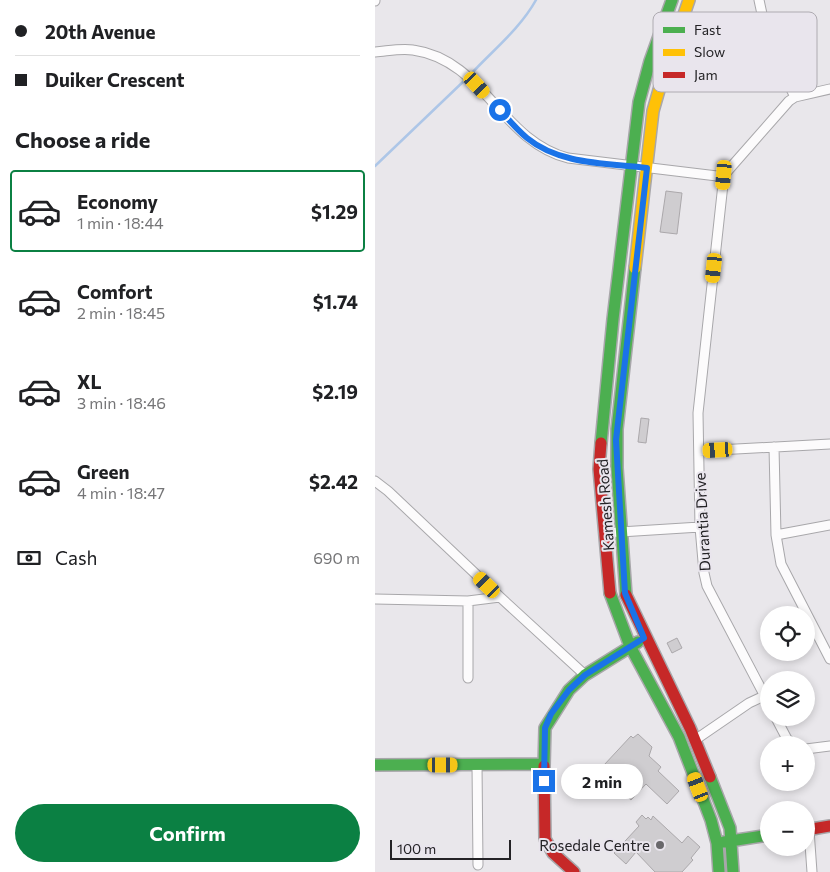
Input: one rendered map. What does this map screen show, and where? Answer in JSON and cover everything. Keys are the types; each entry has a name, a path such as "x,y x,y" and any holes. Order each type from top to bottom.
{"main road":[{"name":"Kamesh Road","path":"668,12 672,0"},
{"name":"Kamesh Road","path":"685,12 689,0"},
{"name":"Kamesh Road","path":"653,56 639,102 613,319 599,469 604,533 610,596 630,646 679,737 711,820 717,843 719,872"},
{"name":"Kamesh Road","path":"659,92 653,112 616,440 625,593 644,638 695,740 730,828 733,872"},
{"path":"575,872 546,844 544,833 543,764 545,728 569,690 585,675 644,638"},
{"path":"375,766 543,764"},
{"path":"815,829 830,826"},
{"path":"717,843 760,836"}],"street":[{"path":"375,52 412,50 440,58 464,73 523,135 544,150 568,158 717,176 724,175 785,105 795,98 830,89"},
{"path":"792,92 795,98"},
{"name":"Durantia Drive","path":"724,175 698,413 700,527 707,586 760,687"},
{"path":"699,450 830,444"},
{"path":"774,447 776,535 781,564 830,659"},
{"path":"375,481 585,675"},
{"path":"776,535 830,525"},
{"path":"604,533 700,527"},
{"path":"375,599 468,601 500,597"},
{"path":"467,678 468,601"},
{"path":"695,740 749,703 760,701"},
{"path":"815,748 830,746"},
{"path":"477,765 478,866"},
{"path":"810,856 812,872"}],"building":[{"path":"666,191 682,193 677,234 660,232"},
{"path":"641,418 649,419 646,443 638,442"},
{"path":"677,638 682,648 672,653 667,643"},
{"path":"638,734 652,747 649,756 661,767 658,771 679,791 667,804 646,784 631,800 622,792 626,788 610,774 612,772 604,765 631,736 633,738"},
{"name":"Rosedale Centre","path":"642,815 646,819 648,817 651,820 653,816 682,843 688,836 700,847 691,858 693,860 682,872 655,872 636,852 626,864 614,853 639,826 636,822"}],"waterway":[{"path":"470,75 522,21 536,0"},
{"path":"375,166 466,79"}],"traffic: fast":[{"path":"668,12 672,0"},
{"path":"601,443 613,319 639,102 653,53"},
{"path":"626,595 617,468 617,429 635,268"},
{"path":"610,593 630,646 679,737 711,820 717,843 719,872"},
{"path":"544,766 545,728 569,690 585,675 638,642"},
{"path":"375,765 544,764"},
{"path":"710,777 730,828 733,872"},
{"path":"724,842 760,836"}],"traffic: slow":[{"path":"685,12 689,0"},
{"path":"635,268 653,111 658,92"}],"traffic: jam":[{"path":"601,443 599,469 610,593"},
{"path":"626,595 690,728 710,777"},
{"path":"544,766 545,839 553,853 574,872"},
{"path":"815,828 830,826"}],"place":[{"name":"Rosedale Centre","path":"660,845"}],"route":[{"path":"500,110 526,138 550,153 568,158 647,168 616,440 625,593 644,638 585,675 569,690 551,714 545,728 544,781"}]}
